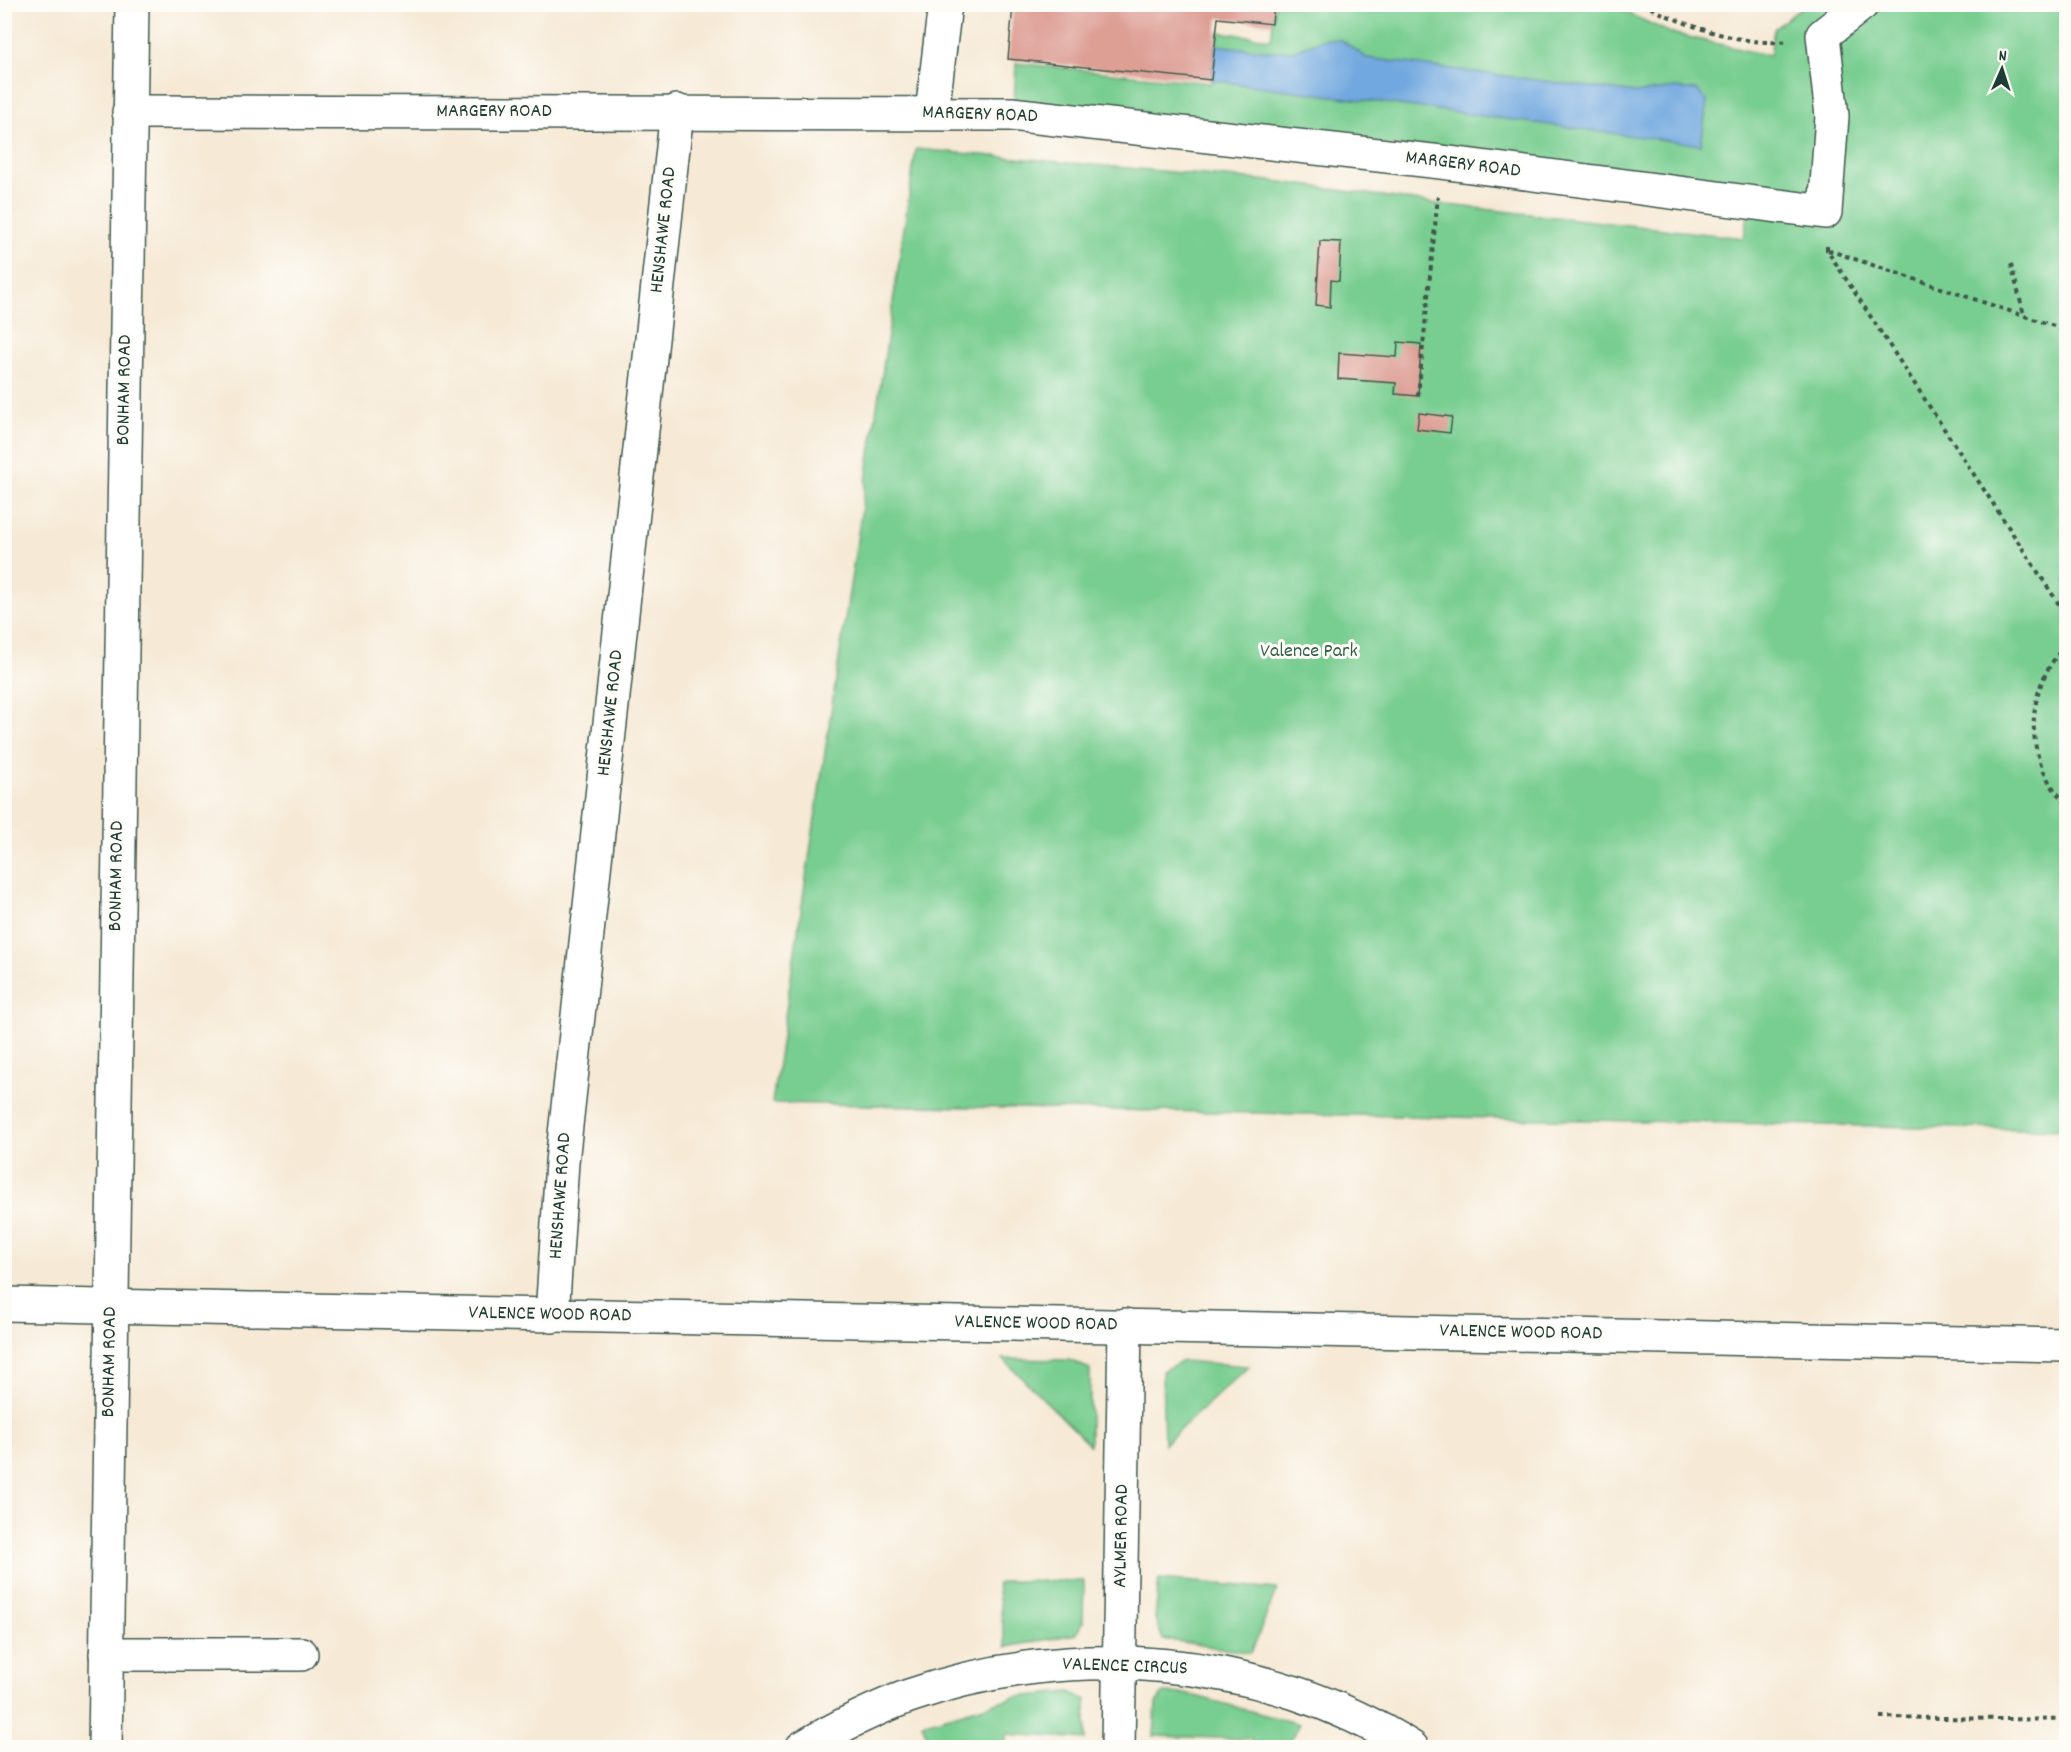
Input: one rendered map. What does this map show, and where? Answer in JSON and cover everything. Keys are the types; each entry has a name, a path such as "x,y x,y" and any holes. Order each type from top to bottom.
{"street":[{"name":"BONHAM ROAD","path":"105,1748 132,4"},
{"path":"932,113 945,4"},
{"path":"1825,212 1832,116 1823,35 1862,4"},
{"name":"MARGERY ROAD","path":"129,112 677,111 1011,114 1441,162 1825,212"},
{"name":"HENSHAWE ROAD","path":"552,1316 562,1162 677,111"},
{"name":"VALENCE WOOD ROAD","path":"4,1304 2067,1345"},
{"name":"AYLMER ROAD","path":"1118,1748 1125,1326"},
{"path":"106,1654 301,1654"},
{"name":"VALENCE CIRCUS","path":"802,1748 842,1725 908,1696 977,1677 1048,1665 1120,1663 1191,1668 1262,1682 1330,1706 1413,1748"}],"path":[{"path":"1643,4 1668,17 1734,37 1778,43 1823,35"},
{"path":"1418,396 1441,162"},
{"path":"1825,212 1827,250 2067,615"},
{"path":"1827,250 2067,330"},
{"path":"2011,264 2024,315"},
{"path":"2067,645 2054,658 2038,690 2032,725 2038,760 2055,792 2067,803"},
{"path":"1880,1717 2067,1720"}],"green space":[{"name":"Valence Park","path":"1275,5 1610,5 1671,33 1770,56 1774,29 1805,5 2066,5 2066,1130 772,1103 916,149 1282,182 1439,204 1744,238 1752,187 1014,102 1016,63 1211,83 1219,32 1271,39"},
{"path":"1003,1359 1069,1360 1090,1369 1090,1445"},
{"path":"1183,1361 1249,1366 1164,1444 1162,1371"},
{"path":"1159,1579 1277,1589 1251,1653 1163,1639 1155,1619"},
{"path":"1007,1581 1084,1581 1083,1622 1076,1634 1006,1647 997,1584"},
{"path":"1070,1692 1086,1700 1086,1739 1006,1734 1006,1747 932,1747 922,1724 1015,1697"},
{"path":"1163,1693 1188,1694 1299,1724 1287,1747 1252,1747 1251,1739 1154,1736 1156,1703"}],"water":[{"path":"1325,39 1341,40 1367,58 1636,93 1675,88 1697,90 1707,101 1701,145 1211,80 1215,45 1292,51"}],"building":[{"path":"1009,4 1274,4 1272,24 1218,18 1211,80 1008,59 1013,6"},
{"path":"1320,241 1341,242 1339,281 1331,280 1330,307 1316,305"},
{"path":"1398,342 1421,344 1418,396 1395,394 1396,383 1338,379 1339,353 1397,357"},
{"path":"1419,413 1452,417 1450,433 1417,429"}]}
